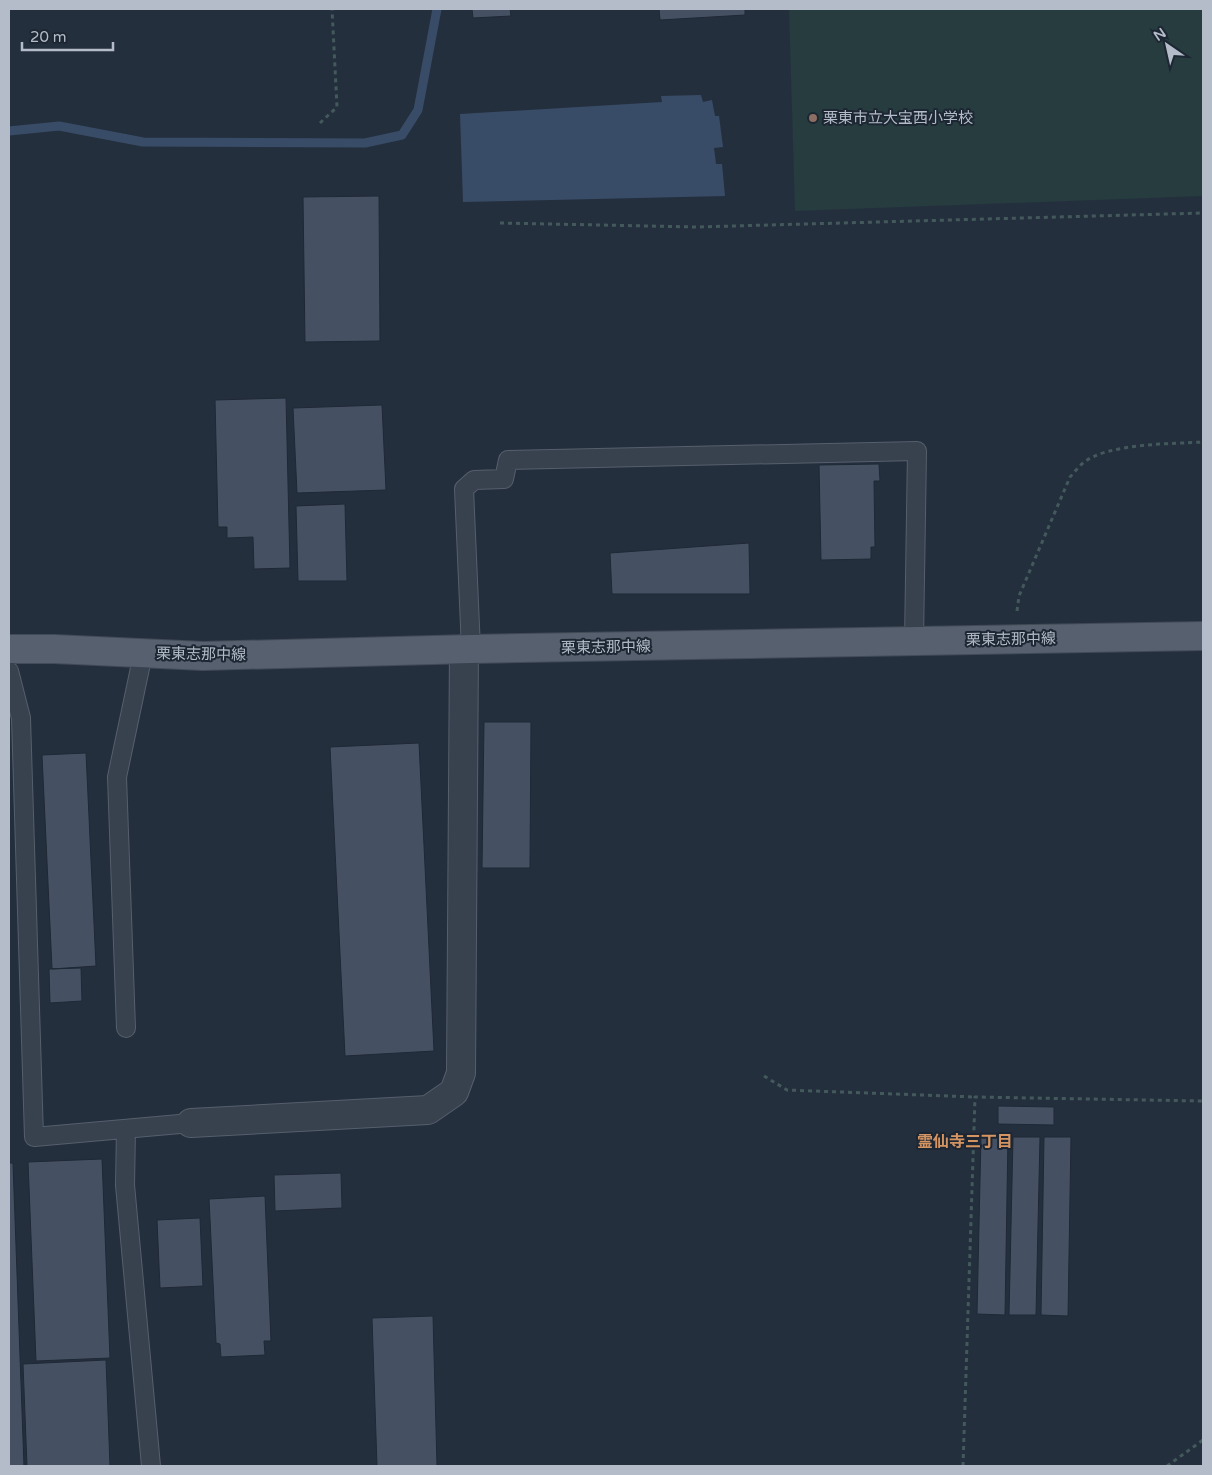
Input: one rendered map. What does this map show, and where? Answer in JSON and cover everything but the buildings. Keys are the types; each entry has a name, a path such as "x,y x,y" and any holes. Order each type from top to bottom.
{"main road":[{"name":"栗東志那中線","path":"9,649 54,649 203,656 468,649 1203,636"}],"street":[{"path":"190,1123 428,1110 454,1092 461,1073 468,649"}],"lane":[{"path":"468,649 464,489 474,480 504,479 508,460 917,451 914,641"},
{"path":"126,1028 117,777 143,654"},
{"path":"9,671 21,718 34,1137 190,1123"},
{"path":"126,1129 125,1185 151,1466"}],"path":[{"path":"320,123 337,107 332,9"},
{"path":"500,223 697,227 1203,213"},
{"path":"1014,639 1019,596 1070,477 1084,462 1108,451 1130,447 1203,442"},
{"path":"764,1076 787,1090 975,1097 1203,1101"},
{"path":"963,1466 975,1097"},
{"path":"1167,1466 1203,1440"}],"green space":[{"path":"789,9 1203,9 1203,196 795,211"}],"water":[{"path":"701,95 703,102 712,100 715,116 719,116 723,147 714,148 716,164 722,164 725,196 463,202 460,114 662,102 661,96"}],"waterway":[{"path":"9,131 59,126 143,142 365,143 402,135 418,110 437,9"}],"place":[{"name":"栗東市立大宝西小学校","path":"813,118"}],"district":[{"name":"霊仙寺三丁目","path":"965,1142"}]}
